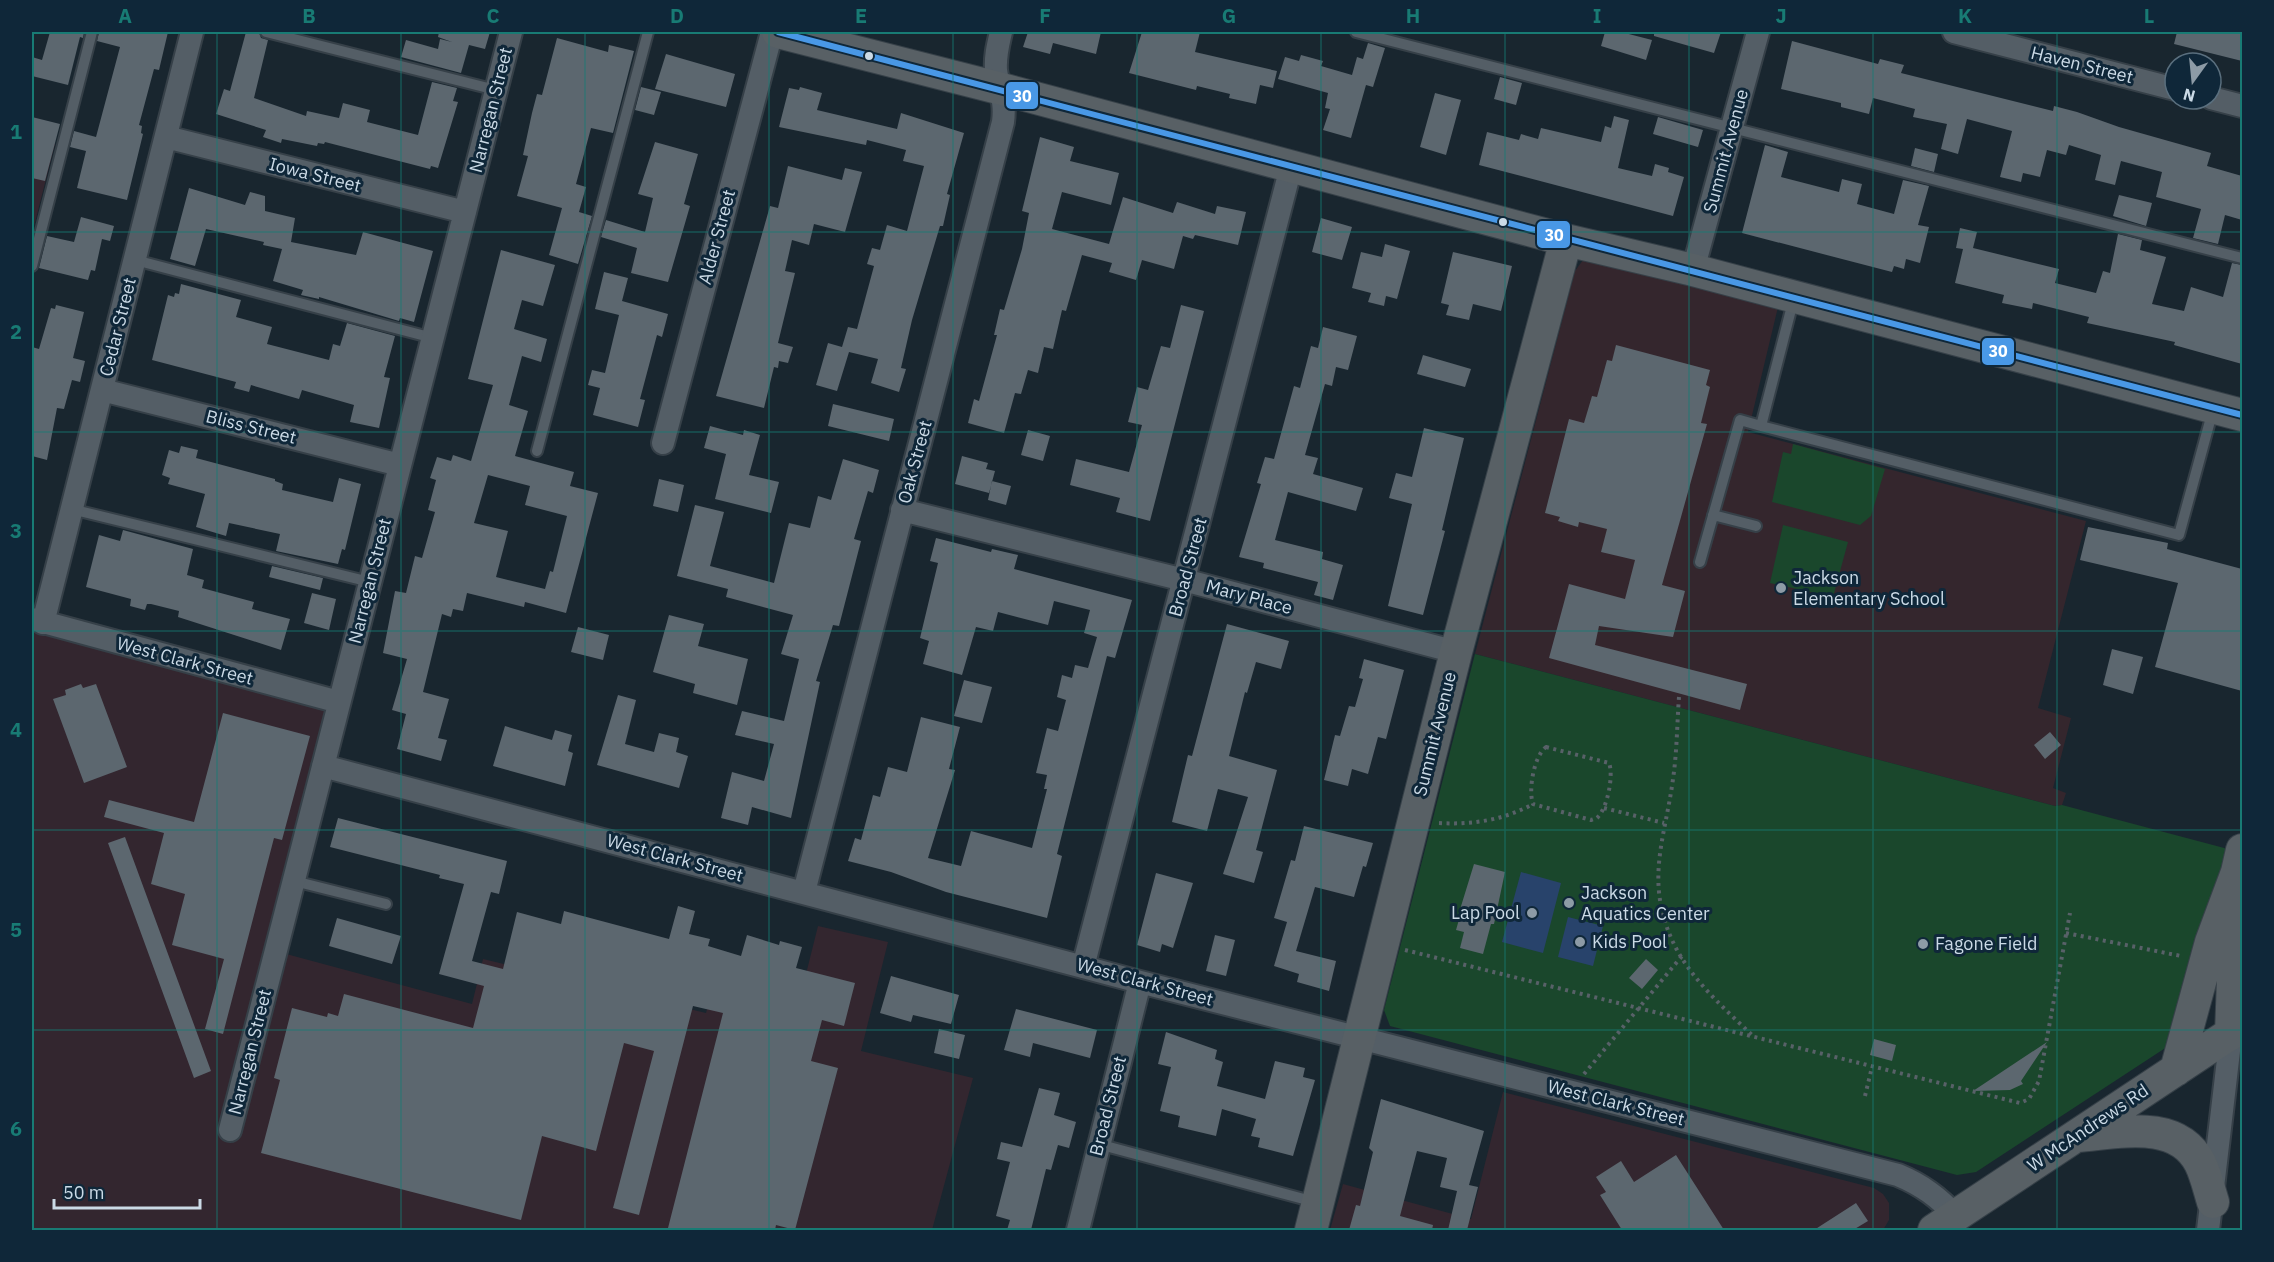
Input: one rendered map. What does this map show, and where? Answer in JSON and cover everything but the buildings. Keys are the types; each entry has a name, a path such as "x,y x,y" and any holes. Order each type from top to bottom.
{"street":[{"name":"Cedar Street","path":"37,621 71,509 192,32"},
{"name":"Narregan Street","path":"230,1130 511,32"},
{"name":"Alder Street","path":"663,443 772,32"},
{"path":"778,32 1002,88 1566,240 1694,270 2228,411"},
{"name":"Oak Street","path":"804,892 1003,122 1005,106 996,72 996,54 1001,32"},
{"name":"Summit Avenue","path":"1694,270 1758,32"},
{"name":"Haven Street","path":"1954,32 2163,86"},
{"path":"2223,101 2242,106"},
{"name":"Iowa Street","path":"166,137 465,212"},
{"name":"Broad Street","path":"1083,967 1291,167"},
{"name":"Summit Avenue","path":"1315,1217 1455,652 1566,240"},
{"name":"Bliss Street","path":"102,390 400,465"},
{"name":"Mary Place","path":"902,510 1184,580 1455,652"},
{"name":"West Clark Street","path":"37,621 339,702"},
{"name":"West Clark Street","path":"323,766 1140,982 1898,1175 1920,1184 1939,1198 1945,1223"},
{"path":"2176,1070 2206,960 2240,861"},
{"path":"2211,1216 2236,1030 2240,861"},
{"name":"Broad Street","path":"1078,1230 1140,982"},
{"name":"W McAndrews Rd","path":"1945,1223 2236,1030"},
{"path":"2076,1136 2148,1132 2170,1135 2189,1148 2199,1161 2211,1216"}],"lane":[{"path":"32,266 92,32"},
{"path":"266,32 496,90"},
{"path":"537,451 648,32"},
{"path":"1356,32 2242,258"},
{"path":"135,260 433,339"},
{"path":"1761,426 1795,297"},
{"path":"1700,562 1740,420 2179,535 2228,411"},
{"path":"71,509 370,582"},
{"path":"1713,515 1756,526"},
{"path":"294,881 386,904"},
{"path":"1098,1144 1315,1217"}],"path":[{"path":"1679,697 1673,779 1658,854 1658,884 1663,914 1672,941 1692,972 1755,1038"},
{"path":"1414,819 1440,823 1478,823 1518,812 1533,804 1591,820 1600,815 1604,807 1610,773 1609,763 1546,747 1539,754 1531,790 1533,804"},
{"path":"1604,807 1664,824"},
{"path":"1384,945 2010,1102 2029,1100 2038,1081 2070,913"},
{"path":"2066,933 2206,960"},
{"path":"1570,1091 1682,956"},
{"path":"1865,1096 1872,1067"}],"shaded area":[{"path":"32,138 55,144 32,234"},
{"name":"Jackson Elementary School","path":"1583,260 1591,263 1598,260 1778,307 1748,432 2086,521 2038,708 2071,718 2053,788 2066,793 2062,805 2055,806 1475,654 1575,271"},
{"path":"32,632 327,707 264,948 472,1004 483,959 706,1013 713,988 797,1010 818,926 888,942 861,1051 973,1078 932,1230 32,1230"},
{"path":"1503,1092 1874,1188 1883,1194 1889,1203 1889,1220 1883,1230 1330,1230 1343,1184 1471,1219"}],"green space":[{"path":"1793,444 1885,469 1871,516 1860,525 1772,502 1783,452 1791,454"},
{"path":"1783,525 1848,542 1833,597 1770,583"},
{"path":"1475,654 2228,849 2173,1043 1976,1172 1957,1175 1390,1026 1384,1010"}],"water":[{"name":"Lap Pool","path":"1521,872 1561,883 1543,953 1502,942"},
{"name":"Kids Pool","path":"1568,917 1603,926 1593,966 1558,957"}],"transit line":[{"name":"30","path":"778,32 2242,415"}],"place":[{"name":"Jackson Elementary School","path":"1781,588"},
{"name":"Jackson Aquatics Center","path":"1569,903"},
{"name":"Lap Pool","path":"1532,913"},
{"name":"Kids Pool","path":"1580,942"},
{"name":"Fagone Field","path":"1923,944"}]}
